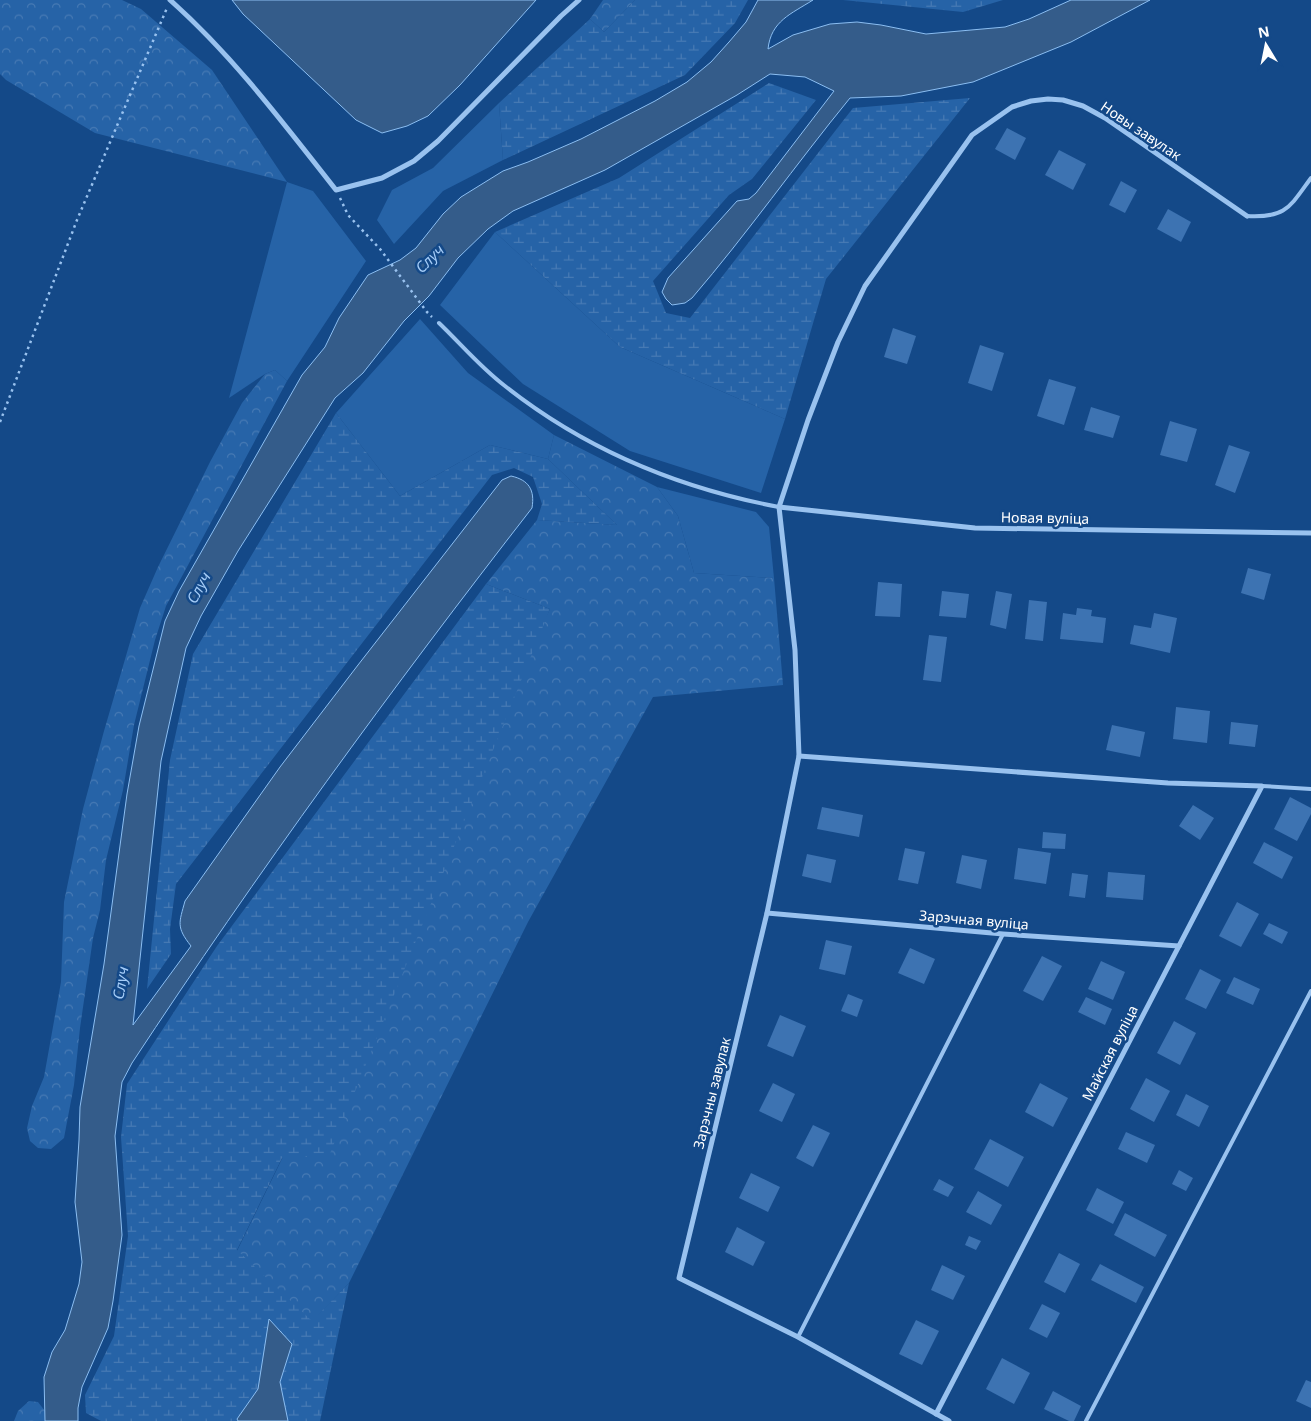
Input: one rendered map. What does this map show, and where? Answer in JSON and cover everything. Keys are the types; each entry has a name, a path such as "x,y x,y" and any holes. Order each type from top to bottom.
{"street":[{"path":"170,0 196,24 266,103 336,190 382,178 414,161 438,141 579,0"},
{"name":"Новы завулак","path":"779,507 808,420 835,350 865,286 972,135 1012,106 1030,100 1048,99 1063,100 1083,106 1105,118 1247,216"},
{"name":"Новая вуліца","path":"779,507 975,528 1311,533"},
{"name":"Зарэчны завулак","path":"779,507 795,650 799,756 767,913 679,1278 798,1337"},
{"path":"799,756 1168,783 1262,786"},
{"name":"Майская вуліца","path":"936,1414 1262,786"},
{"name":"Зарэчная вуліца","path":"767,913 1003,934 1179,946"},
{"path":"798,1337 949,1421"}],"lane":[{"path":"1247,216 1276,215 1287,208 1311,178"},
{"path":"439,323 504,385 554,422 598,447 676,481 743,500 779,507"},
{"path":"1262,786 1311,789"},
{"path":"798,1337 1003,934"},
{"path":"1086,1421 1311,991"}],"path":[{"path":"0,422 77,220 170,0"},
{"path":"336,190 348,215 380,249 426,312"}],"green space":[{"path":"0,0 122,0 141,9 212,70 287,182 95,133 6,80 0,74"},
{"path":"603,0 635,0 604,32 590,19"},
{"path":"635,0 748,0 735,23 685,75 503,160 499,103 590,19 604,32"},
{"path":"843,0 1003,0 963,12"},
{"path":"769,83 816,100 752,179 729,195 653,281 666,313 690,318 853,108 970,98 826,279 785,419 620,347 495,232 619,178"},
{"path":"499,103 503,160 443,191 394,244 377,220 392,190 433,168"},
{"path":"287,182 313,191 366,261 287,381 275,370 265,374 229,398"},
{"path":"495,232 620,347 785,419 761,493 630,451 523,384 440,305"},
{"path":"420,319 468,373 554,435 548,459 490,445 400,496 336,413"},
{"path":"275,370 287,381 166,606 155,640 134,725 123,790 106,860 100,910 93,938 80,1028 74,1085 64,1138 51,1149 38,1148 30,1141 27,1128 32,1106 44,1077 61,982 64,902 83,809 140,608 210,462 242,403 265,374"},
{"path":"336,413 400,496 490,445 548,459 617,525 537,520 542,504 533,477 514,468 492,475 176,884 170,929 171,954 147,989 170,760 193,654"},
{"path":"554,435 657,487 678,516 694,573 774,578 783,685 653,697 528,922 349,1283 312,1322 237,1251 550,609 486,584 537,520 617,525 548,459"},
{"path":"657,487 756,512 769,527 774,578 694,573 678,516"},
{"path":"486,584 550,609 329,1156 282,1158 237,1250 312,1321 349,1283 320,1421 101,1421 86,1413 85,1395 114,1336 128,1236 121,1137 127,1084 217,946"},
{"path":"29,1401 38,1402 45,1411 45,1421 14,1421 18,1411"}],"water":[{"path":"232,0 536,0 460,85 428,116 407,126 382,133 356,120 243,14"},
{"name":"Случ","path":"758,0 813,0 783,19 773,32 768,49 793,35 830,24 857,22 926,34 1005,27 1029,19 1071,0 1150,0 1071,42 973,82 901,96 850,98 692,298 685,303 672,305 662,292 668,278 737,201 749,199 756,193 834,91 805,77 770,74 737,95 605,170 513,211 488,229 458,258 429,296 404,321 363,373 335,398 238,551 201,616 186,648 161,761 133,1025 191,946 183,934 180,925 185,901 280,767 358,665 502,480 511,476 526,483 533,496 532,508 326,782 228,921 132,1063 122,1082 115,1136 122,1235 108,1328 82,1387 78,1408 78,1421 45,1421 44,1377 52,1352 65,1330 79,1284 82,1262 75,1202 80,1107 104,964 127,794 139,726 165,621 179,591 302,375 325,347 339,318 368,275 400,260 416,248 443,214 461,197 503,171 581,139 655,101 687,82 711,62 729,42 746,22"},
{"path":"269,1319 292,1344 280,1382 288,1421 238,1421 237,1419 258,1389"}],"building":[{"path":"1007,128 1026,138 1015,160 995,149"},
{"path":"1059,150 1086,164 1073,190 1045,175"},
{"path":"1121,181 1137,190 1125,213 1109,205"},
{"path":"1168,209 1191,222 1181,242 1157,229"},
{"path":"893,328 916,336 907,364 884,357"},
{"path":"980,345 1004,353 992,391 968,383"},
{"path":"1049,379 1076,387 1064,425 1037,416"},
{"path":"1091,407 1120,416 1113,438 1084,430"},
{"path":"1170,421 1197,429 1187,462 1160,455"},
{"path":"1229,445 1250,452 1235,493 1215,485"},
{"path":"1248,568 1271,574 1264,600 1241,593"},
{"path":"878,582 902,584 900,617 875,616"},
{"path":"942,591 969,594 966,618 939,616"},
{"path":"996,591 1012,594 1006,629 990,625"},
{"path":"1029,600 1047,602 1043,641 1025,639"},
{"path":"1077,608 1092,610 1091,616 1106,618 1103,643 1060,639 1063,613 1076,615"},
{"path":"1154,613 1177,618 1170,653 1130,644 1134,625 1151,628"},
{"path":"929,635 947,637 941,682 923,680"},
{"path":"1176,707 1210,711 1207,743 1173,739"},
{"path":"1231,722 1258,725 1255,747 1229,744"},
{"path":"1112,725 1145,732 1140,757 1106,750"},
{"path":"1290,797 1311,808 1311,814 1297,841 1274,829"},
{"path":"1193,805 1214,818 1200,840 1179,826"},
{"path":"822,807 863,815 859,837 817,829"},
{"path":"1043,832 1066,834 1065,849 1042,848"},
{"path":"1264,842 1293,857 1282,879 1253,863"},
{"path":"905,848 925,852 918,884 898,880"},
{"path":"1018,848 1051,853 1046,884 1014,879"},
{"path":"807,854 836,860 831,883 802,876"},
{"path":"962,855 987,860 981,889 956,883"},
{"path":"1108,872 1145,875 1143,900 1106,897"},
{"path":"1072,873 1088,875 1085,898 1069,896"},
{"path":"1237,902 1259,914 1241,947 1219,936"},
{"path":"1269,923 1288,932 1282,944 1263,934"},
{"path":"826,940 852,946 845,975 819,969"},
{"path":"910,948 935,959 924,984 898,973"},
{"path":"1042,956 1062,966 1043,1001 1023,991"},
{"path":"1101,961 1125,972 1113,1000 1088,989"},
{"path":"1200,969 1221,980 1206,1009 1185,999"},
{"path":"1234,977 1260,989 1253,1005 1226,993"},
{"path":"848,994 863,1000 857,1017 841,1011"},
{"path":"1086,997 1112,1009 1105,1025 1078,1012"},
{"path":"780,1015 806,1026 793,1057 767,1046"},
{"path":"1174,1021 1196,1033 1180,1065 1157,1053"},
{"path":"1146,1078 1170,1091 1154,1122 1130,1109"},
{"path":"773,1083 795,1094 782,1122 759,1111"},
{"path":"1040,1083 1068,1098 1053,1127 1025,1112"},
{"path":"1186,1094 1209,1106 1199,1127 1176,1115"},
{"path":"813,1125 830,1133 813,1167 796,1158"},
{"path":"1126,1132 1155,1145 1147,1163 1118,1149"},
{"path":"990,1139 1024,1157 1008,1187 974,1169"},
{"path":"1179,1170 1193,1178 1186,1191 1172,1184"},
{"path":"751,1173 780,1187 768,1212 739,1198"},
{"path":"939,1179 954,1187 948,1197 933,1190"},
{"path":"1097,1188 1124,1202 1113,1224 1086,1210"},
{"path":"978,1191 1002,1205 991,1225 966,1212"},
{"path":"1125,1213 1167,1235 1155,1257 1114,1235"},
{"path":"737,1227 765,1242 753,1266 725,1252"},
{"path":"969,1236 981,1241 976,1250 965,1245"},
{"path":"1059,1253 1080,1264 1065,1293 1044,1282"},
{"path":"1100,1264 1144,1287 1136,1303 1091,1280"},
{"path":"942,1265 965,1276 953,1300 931,1290"},
{"path":"1042,1304 1060,1313 1047,1338 1029,1329"},
{"path":"916,1320 939,1331 922,1365 899,1354"},
{"path":"1002,1358 1030,1373 1014,1404 986,1389"},
{"path":"1306,1380 1311,1382 1311,1408 1296,1401"},
{"path":"1053,1391 1081,1406 1074,1421 1069,1421 1044,1409"}]}
